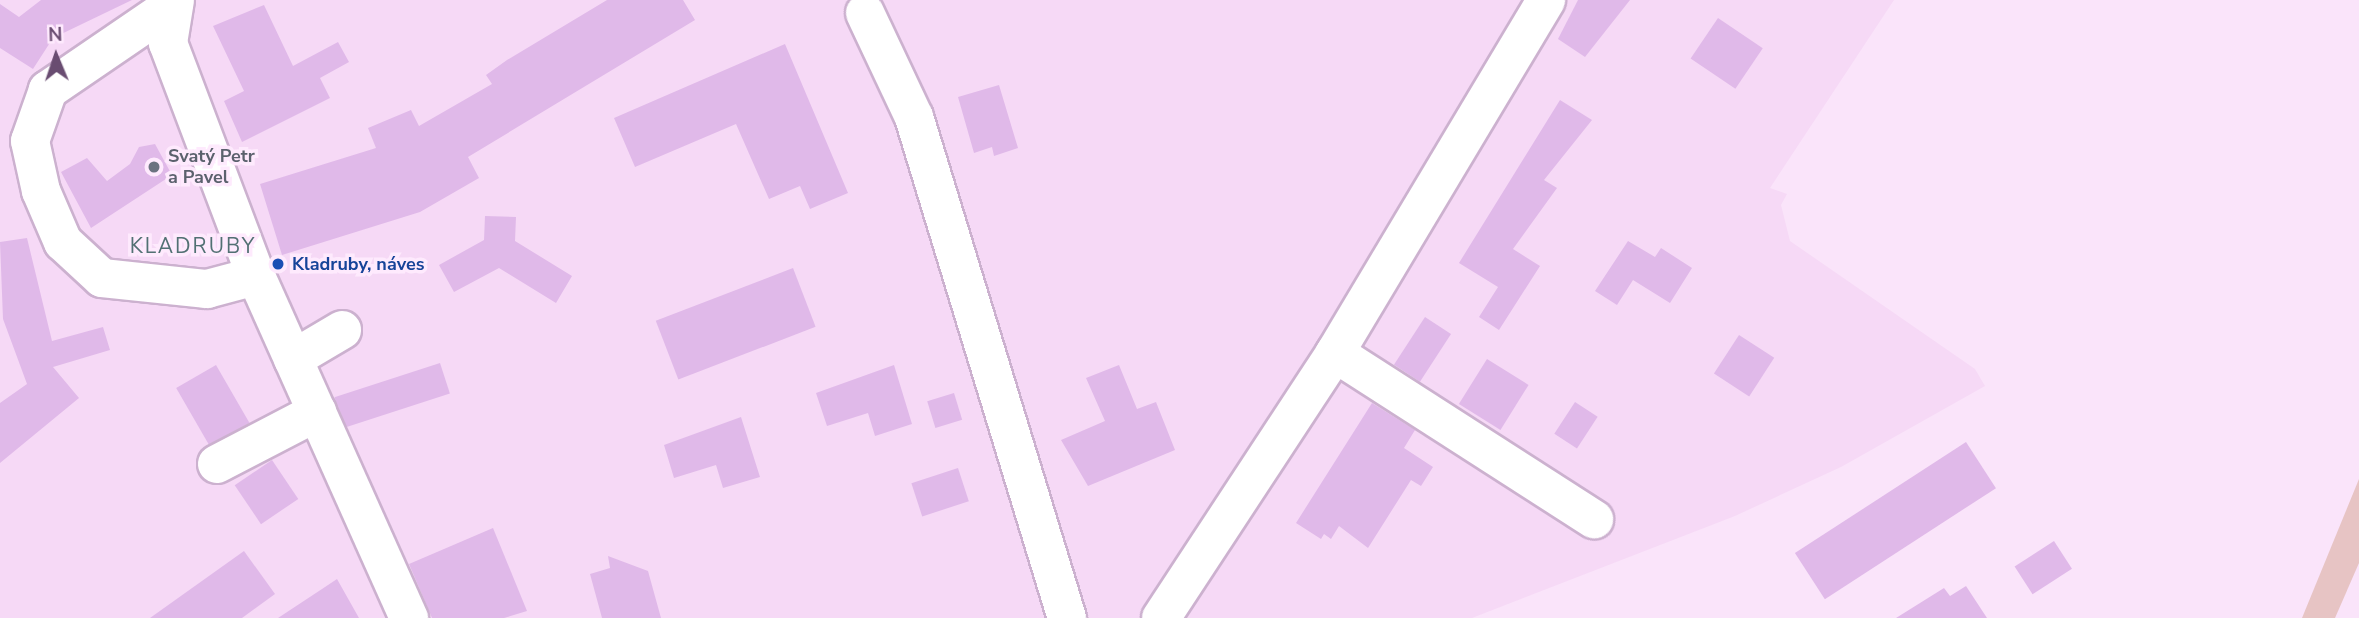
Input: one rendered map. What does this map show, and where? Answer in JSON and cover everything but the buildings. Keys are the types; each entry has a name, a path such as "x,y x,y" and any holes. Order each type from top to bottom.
{"street":[{"path":"1161,618 1335,353 1545,0"},
{"path":"174,2 48,90 30,141 41,191 64,242 102,278 207,289 256,276"},
{"path":"174,2 168,43 256,276 409,618"},
{"path":"865,13 914,117 1067,618"},
{"path":"293,359 342,330"},
{"path":"1335,353 1594,519"},
{"path":"217,464 317,412"}],"shaded area":[{"path":"0,0 1894,0 1770,188 1787,194 1781,205 1790,241 1975,369 1985,386 1841,467 1735,516 1472,618 0,618"},
{"path":"2359,479 2359,563 2335,618 2302,618"}],"place":[{"name":"Svatý Petr a Pavel","path":"154,167"},
{"name":"Kladruby, náves","path":"278,264"}],"district":[{"name":"KLADRUBY","path":"193,246"}]}
